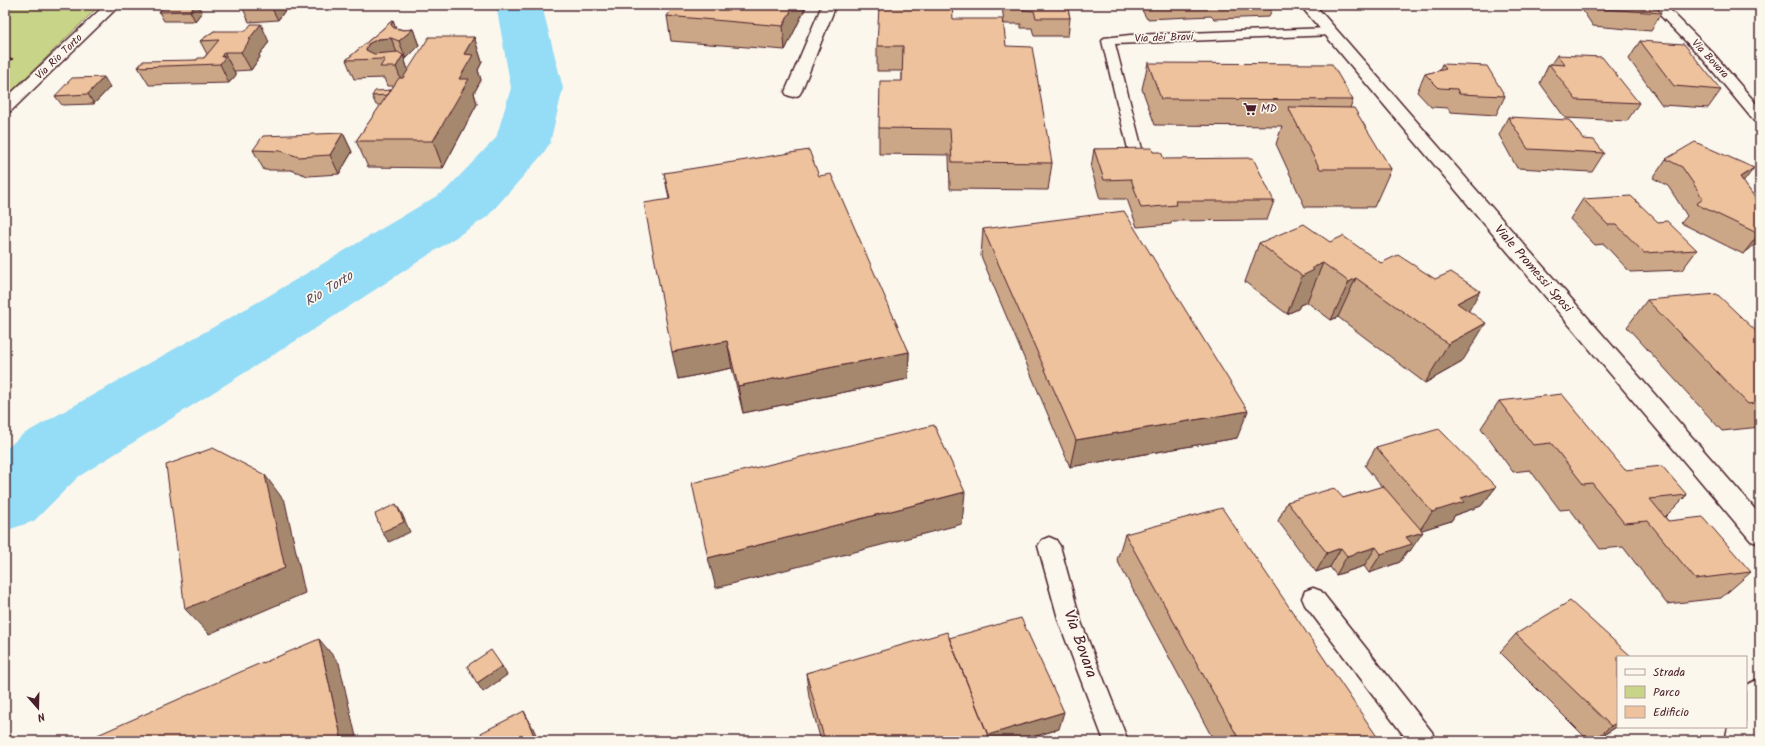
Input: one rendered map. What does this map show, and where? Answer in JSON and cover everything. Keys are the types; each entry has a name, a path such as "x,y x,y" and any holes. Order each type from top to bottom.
{"main road":[{"name":"Via Rio Torto","path":"5,108 113,5"},
{"path":"793,92 829,5"},
{"name":"Viale Promessi Sposi","path":"1307,5 1760,532"},
{"name":"Via Bovara","path":"1657,5 1707,55 1760,118"},
{"path":"1747,708 1748,702 1760,692"},
{"path":"1740,741 1743,728"}],"lane":[{"name":"Via dei Bravi","path":"1135,149 1108,41 1330,32"},
{"name":"Via Bovara","path":"1049,546 1070,622 1116,741"},
{"path":"1313,598 1423,741"}],"green space":[{"path":"5,5 100,5 5,98"}],"building":[{"path":"166,5 196,5 190,11 159,12"},
{"path":"675,5 794,5 783,26 667,16"},
{"path":"879,5 952,5 953,19 1003,19 1006,46 1032,47 1052,163 952,162 950,129 879,128 880,81 902,81 903,46 877,46"},
{"path":"1006,5 1067,5 1070,18 1036,18 1034,11 1023,10 1023,7 1006,7"},
{"path":"1600,5 1655,5 1661,13 1603,9"},
{"path":"393,20 391,25 394,28 404,30 413,29 399,41 391,38 378,39 368,44 366,50 374,54 398,52 403,55 396,67 380,67 385,59 346,60"},
{"path":"251,24 261,24 241,52 224,52 221,57 226,56 220,64 138,67 143,61 197,60 198,58 204,58 219,40 200,41 214,31 246,31"},
{"path":"429,37 474,37 464,54 473,55 459,79 469,79 433,141 356,141 399,78 403,78"},
{"path":"1640,41 1684,44 1721,90 1674,86"},
{"path":"1557,55 1602,57 1639,103 1576,100 1549,64 1565,65"},
{"path":"1148,63 1332,64 1353,100 1161,99"},
{"path":"1442,64 1487,66 1505,96 1459,94 1457,89 1439,88 1425,74 1446,69"},
{"path":"104,77 88,94 55,96 72,78"},
{"path":"391,90 388,95 372,96 375,91"},
{"path":"1288,107 1354,108 1391,169 1320,169"},
{"path":"1508,117 1569,120 1583,139 1594,140 1604,153 1528,149"},
{"path":"343,133 330,155 299,157 281,151 253,150 263,136"},
{"path":"1695,142 1754,168 1740,177 1756,199 1760,201 1759,234 1696,204 1703,199 1693,183 1682,167 1666,159"},
{"path":"1152,148 1153,152 1161,152 1164,159 1253,158 1274,201 1175,201 1176,205 1141,208 1131,179 1104,180 1094,149"},
{"path":"809,150 819,176 831,174 909,352 738,386 727,341 672,352 644,203 670,199 664,173"},
{"path":"1631,196 1658,222 1667,221 1697,250 1644,253 1617,225 1608,225 1583,199"},
{"path":"1124,211 1248,411 1076,440 983,229"},
{"path":"1304,224 1330,242 1343,236 1381,263 1398,255 1435,279 1451,272 1480,291 1457,303 1486,323 1448,344 1356,278 1349,282 1323,263 1312,268 1314,270 1302,276 1259,243"},
{"path":"1717,294 1760,335 1760,402 1748,404 1647,300"},
{"path":"1562,394 1625,470 1662,466 1687,495 1650,499 1668,521 1703,517 1751,572 1695,579 1648,521 1624,523 1592,483 1583,484 1551,443 1533,445 1499,401"},
{"path":"934,425 965,492 708,558 692,483"},
{"path":"1439,429 1496,487 1461,498 1464,502 1432,512 1376,447"},
{"path":"213,448 265,475 285,568 185,609 166,465"},
{"path":"1383,486 1423,532 1406,537 1412,544 1381,554 1376,547 1347,556 1341,548 1327,553 1287,502 1334,488 1343,498"},
{"path":"396,504 404,522 382,532 375,514"},
{"path":"1222,508 1380,741 1240,741 1125,534"},
{"path":"1570,601 1631,656 1617,656 1617,723 1611,726 1516,634"},
{"path":"1021,618 1064,712 988,735 949,638"},
{"path":"947,632 990,741 825,741 806,673"},
{"path":"319,639 342,741 84,741 263,662"},
{"path":"491,650 502,666 477,683 467,666"},
{"path":"524,711 536,741 484,741 481,733"}],"waterway":[{"name":"Rio Torto","path":"5,498 50,456 289,314 466,204 522,143 537,88 520,10 517,5"}],"place":[{"name":"MD","path":"1250,109"}]}
